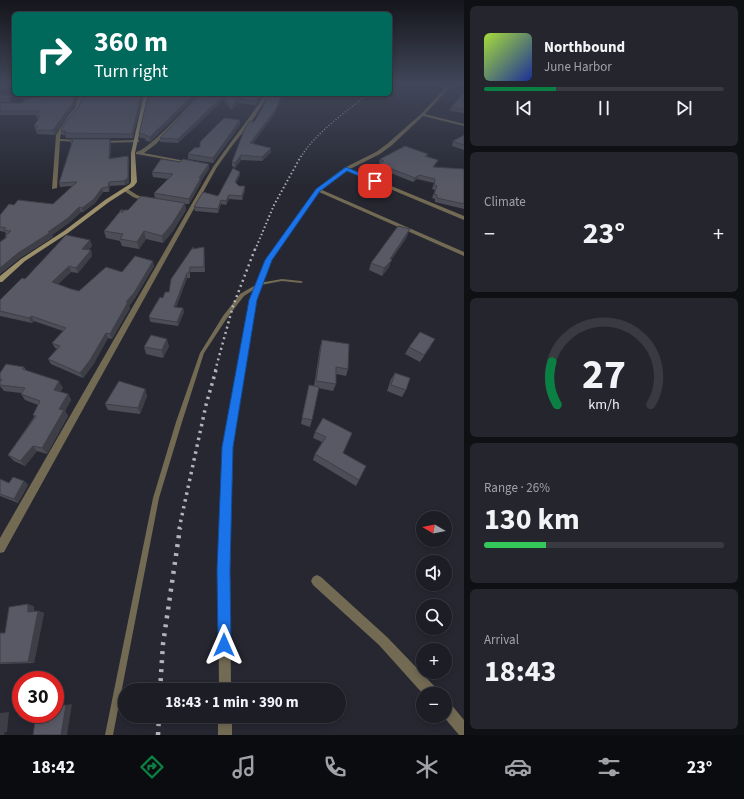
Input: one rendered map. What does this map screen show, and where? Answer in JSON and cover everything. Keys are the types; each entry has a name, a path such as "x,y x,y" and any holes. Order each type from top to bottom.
{"main road":[{"path":"0,280 23,260 66,232 107,200 126,190 134,182 133,153 141,119"}],"street":[{"path":"54,188 57,143 59,140 58,135 68,119"},
{"path":"140,154 154,143 177,119"},
{"path":"0,548 211,166 251,119"},
{"path":"225,683 224,570 228,447 253,300 269,260 318,190 346,169 378,153 417,119"},
{"path":"440,119 464,125"},
{"path":"59,140 86,141"},
{"path":"93,142 137,141"},
{"path":"133,153 194,163"},
{"path":"346,169 464,218"},
{"path":"126,190 135,196 155,202"},
{"path":"318,190 464,254"},
{"path":"318,581 383,641 426,687"},
{"path":"452,716 464,730"},
{"path":"225,723 225,735"}],"lane":[{"path":"109,735 156,498 181,415 202,353 242,295 260,284 282,280 301,282"}],"building":[{"path":"38,119 61,119 53,130 35,130 38,126 34,126"},
{"path":"68,119 135,119 132,134 64,133 66,131 61,131"},
{"path":"142,119 168,119 150,137 145,134 139,134"},
{"path":"178,119 199,119 178,139 160,138"},
{"path":"223,119 240,120 213,158 188,154 194,148 200,147 200,142"},
{"path":"256,119 268,119 250,143 271,148 262,157 241,155 235,163 232,162 245,128 250,121 254,122"},
{"path":"464,135 464,145 453,141"},
{"path":"110,139 109,159 128,156 128,178 124,181 109,182 108,187 102,188 94,199 82,208 79,207 68,218 48,232 51,232 18,253 0,268 0,242 7,237 5,236 11,231 4,230 6,228 0,227 0,215 9,204 14,205 18,200 53,204 77,182 59,183 73,140 70,140"},
{"path":"405,146 428,154 425,156 438,160 433,167 464,169 464,204 437,198 437,195 434,194 437,186 434,185 435,179 419,175 415,178 379,164 384,161 380,159"},
{"path":"161,159 180,162 183,159 209,164 199,178 201,178 189,199 154,193 173,174 152,172"},
{"path":"233,168 240,172 235,182 239,186 245,186 242,196 229,195 226,201 221,200 218,209 194,207 203,192 218,196"},
{"path":"141,196 185,203 172,224 162,236 144,231 137,242 120,239 123,234 104,231 122,209 122,213 124,210 128,210"},
{"path":"398,226 410,229 390,259 392,260 384,268 371,263"},
{"path":"66,235 90,240 82,249 91,250 76,268 69,266 52,282 71,289 79,291 106,267 122,272 135,256 153,261 134,293 126,302 128,302 110,334 106,333 90,360 80,373 48,359 60,346 52,343 66,328 31,316 29,318 0,311 0,300 22,278 25,279"},
{"path":"193,247 193,249 204,247 204,267 190,267 189,273 187,273 174,307 183,308 177,322 150,318 149,316 160,297 163,298 165,292 169,292 171,279"},
{"path":"420,332 435,339 424,355 409,347"},
{"path":"151,335 167,339 162,350 144,347"},
{"path":"322,340 349,344 348,369 336,367 336,384 316,381"},
{"path":"6,364 24,367 22,369 59,381 54,390 68,394 59,409 64,410 42,448 33,446 20,461 8,455 36,416 33,415 40,401 21,394 25,388 0,385 2,380 0,379 0,373"},
{"path":"395,373 410,378 406,390 391,385"},
{"path":"119,381 145,389 138,408 105,404"},
{"path":"309,385 319,387 312,420 302,418"},
{"path":"323,418 352,433 343,453 366,466 359,480 315,454 326,437 315,432"},
{"path":"13,477 24,481 14,499 0,494 0,479 9,483"},
{"path":"28,604 28,612 38,611 28,662 0,663 0,633 5,633 9,607"},
{"path":"64,705 66,705 64,717"},
{"path":"35,723 63,723 61,735 33,735"}],"railway":[{"path":"301,157 314,140 336,119"},
{"path":"255,250 274,205 301,156"},
{"path":"215,371 233,306 255,249"},
{"path":"179,529 206,405 216,370"},
{"path":"160,683 163,644 180,528"},
{"path":"158,735 159,723"}],"route":[{"path":"224,645 224,570 228,447 253,300 269,260 318,190 346,169 375,181"}]}
